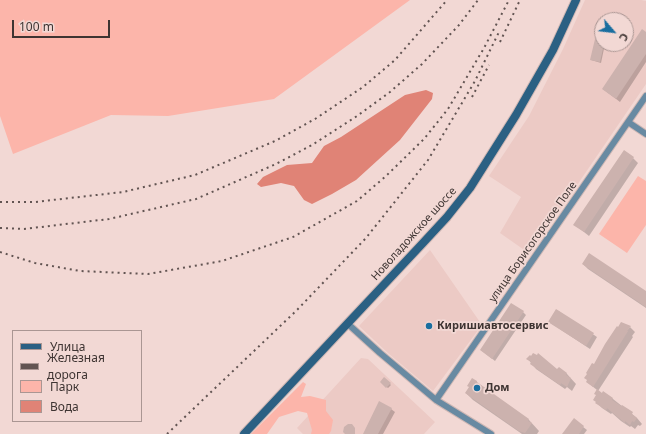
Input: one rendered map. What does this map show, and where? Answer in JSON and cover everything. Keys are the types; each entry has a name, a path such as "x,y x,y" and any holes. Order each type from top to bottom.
{"main road":[{"name":"Новоладожское шоссе","path":"244,434 442,222 470,188 516,115 553,50 576,0"}],"street":[{"name":"улица Борисогорское Поле","path":"436,400 646,96"},
{"path":"628,122 646,134"},
{"path":"348,324 436,400 491,434"}],"shaded area":[{"path":"585,0 646,1 646,84 530,254 500,233 521,197 489,176 529,116 563,49"},
{"path":"430,250 482,325 433,391 389,354 359,326"},
{"path":"361,358 368,359 435,422 424,434 303,434 297,428"}],"green space":[{"path":"0,0 410,0 274,99 168,116 111,115 13,154 0,116"},
{"path":"638,176 646,181 646,225 627,253 599,234"},
{"path":"303,382 306,384 301,397 310,396 326,400 326,411 333,420 329,434 311,434 312,430 307,413 298,411 279,417 267,434 251,434"}],"water":[{"path":"426,90 433,93 432,99 400,140 356,180 332,194 312,204 304,200 294,186 281,183 261,187 257,184 263,177 287,165 312,163 324,146 341,137 405,95"}],"building":[{"path":"642,29 646,32 646,54 616,99 602,89 627,52 634,52 634,41"},
{"path":"594,43 594,52 602,52 600,62 590,60"},
{"path":"624,150 634,157 584,232 573,225"},
{"path":"589,253 646,291 646,307 582,264"},
{"path":"511,303 524,311 492,359 480,350"},
{"path":"556,309 594,333 586,346 548,322"},
{"path":"621,322 631,326 593,387 586,382 587,380 584,378 587,374 586,373 592,363 594,364 605,344"},
{"path":"533,353 537,355 538,353 557,369 559,367 567,373 566,375 571,378 567,387 561,383 560,385 530,364 531,362 526,359"},
{"path":"384,377 391,383 386,388 380,382"},
{"path":"472,378 529,419 528,421 532,423 525,433 519,431 465,393"},
{"path":"597,389 602,393 603,391 613,398 612,400 633,412 632,414 637,418 634,422 632,421 630,425 625,421 625,423 607,408 606,410 595,403 596,402 593,400"},
{"path":"379,401 392,408 378,434 363,434"},
{"path":"574,418 584,426 579,434 562,434"},
{"path":"348,424 352,424 355,428 355,434 345,434 343,432 344,427"}],"railway":[{"path":"0,202 35,202 123,192 195,175 275,141 315,119 363,87 395,60 447,0"},
{"path":"0,228 24,229 109,219 196,199 276,164 312,145 357,116 390,92 422,64 459,25 478,0"},
{"path":"0,252 35,263 80,271 148,274 222,261 293,237 357,201 386,176 424,139 448,109 484,48 509,0"},
{"path":"500,42 520,0"},
{"path":"167,434 297,310 366,238 428,160 475,81 499,32"},
{"path":"472,97 489,65"}],"place":[{"name":"Киришиавтосервис","path":"429,326"},
{"name":"Дом","path":"477,388"}]}
